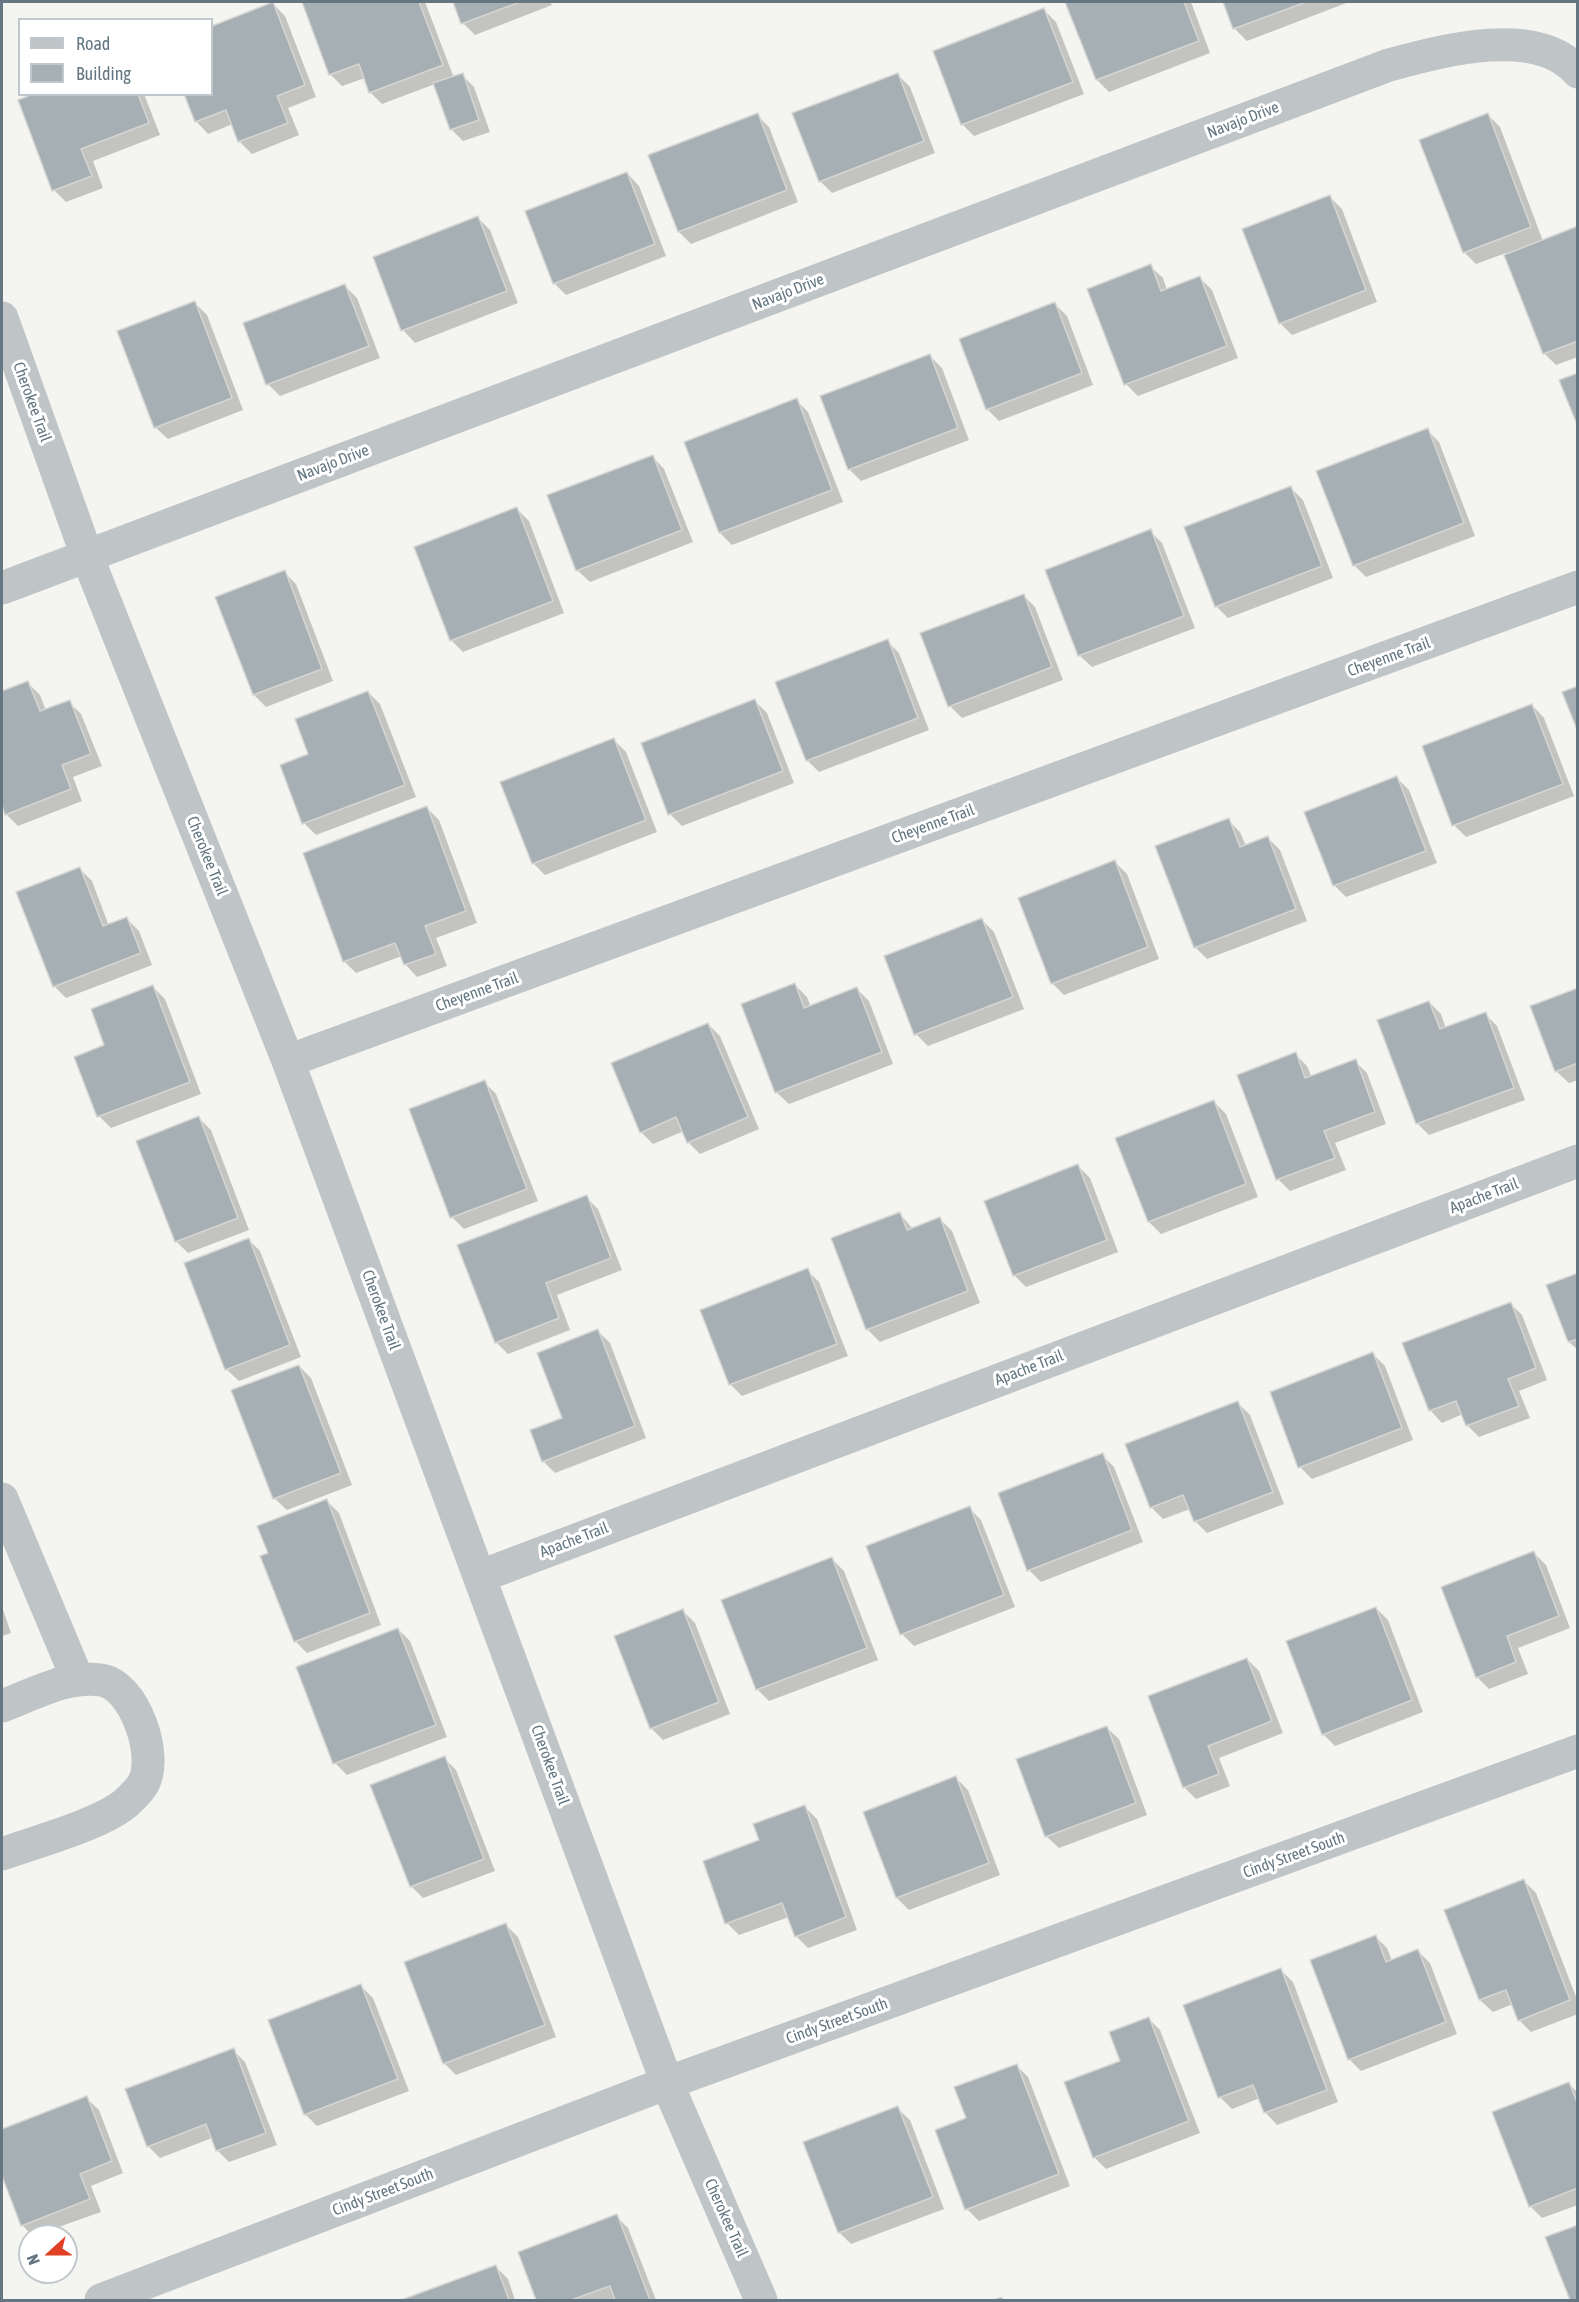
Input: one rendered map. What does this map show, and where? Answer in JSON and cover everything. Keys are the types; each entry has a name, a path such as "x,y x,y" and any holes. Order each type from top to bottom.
{"street":[{"name":"Navajo Drive","path":"2,588 1389,65 1441,51 1496,44 1538,48 1568,61 1578,72"},
{"name":"Cherokee Trail","path":"2,318 87,556 288,1061 481,1576 667,2083 761,2301"},
{"name":"Cheyenne Trail","path":"288,1061 1578,587"},
{"name":"Apache Trail","path":"481,1576 1578,1161"},
{"path":"2,1499 76,1678"},
{"path":"2,1706 76,1678 105,1681 127,1698 143,1723 147,1756 144,1784 126,1804 96,1819 2,1854"},
{"name":"Cindy Street South","path":"101,2301 667,2083 1578,1751"}],"building":[{"path":"273,2 305,85 277,96 288,123 238,142 226,110 195,122 185,96 213,96 213,26"},
{"path":"302,2 419,2 443,65 369,93 359,64 329,75"},
{"path":"453,2 520,2 461,24"},
{"path":"1065,2 1184,2 1199,41 1096,80"},
{"path":"1223,2 1306,2 1233,29"},
{"path":"1044,8 1073,82 961,125 933,51"},
{"path":"463,73 479,120 450,130 433,83"},
{"path":"898,73 924,141 819,182 792,113"},
{"path":"28,96 139,96 149,123 81,149 92,176 52,191 18,100"},
{"path":"758,113 787,190 678,232 648,155"},
{"path":"1488,113 1531,227 1463,253 1419,140"},
{"path":"627,172 655,244 553,284 525,211"},
{"path":"1330,195 1366,290 1279,324 1242,229"},
{"path":"478,216 507,291 401,331 373,257"},
{"path":"1578,226 1578,341 1543,354 1504,255"},
{"path":"1151,264 1161,291 1200,276 1227,346 1124,385 1087,289"},
{"path":"345,284 369,346 266,385 243,323"},
{"path":"195,301 232,398 154,428 117,331"},
{"path":"1055,302 1082,373 986,410 959,339"},
{"path":"930,354 958,428 848,470 820,396"},
{"path":"1578,373 1578,427 1559,380"},
{"path":"797,398 832,490 719,533 684,442"},
{"path":"1428,428 1464,523 1353,566 1316,471"},
{"path":"653,455 682,530 576,571 547,495"},
{"path":"1291,486 1322,566 1215,607 1184,527"},
{"path":"517,507 553,601 450,641 414,547"},
{"path":"1151,529 1184,616 1078,656 1045,570"},
{"path":"285,570 322,669 253,695 215,597"},
{"path":"1024,594 1052,667 948,707 920,633"},
{"path":"888,639 918,718 806,761 775,682"},
{"path":"28,681 40,711 70,700 91,754 62,765 71,789 5,815 2,805 2,691"},
{"path":"1578,686 1578,732 1562,692"},
{"path":"368,691 405,785 302,824 280,765 308,754 295,719"},
{"path":"755,699 783,771 668,815 641,743"},
{"path":"1532,704 1563,784 1452,826 1422,746"},
{"path":"614,738 646,820 532,864 500,782"},
{"path":"1397,776 1426,851 1333,886 1304,812"},
{"path":"427,806 466,911 425,926 436,954 404,965 395,943 343,962 303,853"},
{"path":"1229,818 1240,847 1268,836 1296,909 1194,948 1155,846"},
{"path":"1115,860 1148,947 1051,984 1018,898"},
{"path":"80,867 103,926 127,917 141,953 53,987 16,892"},
{"path":"982,918 1013,997 914,1035 884,956"},
{"path":"795,983 804,1008 857,987 882,1052 775,1093 741,1004"},
{"path":"153,985 190,1082 97,1117 74,1057 104,1045 91,1009"},
{"path":"1578,988 1578,1063 1555,1072 1530,1006"},
{"path":"1429,1001 1440,1029 1486,1012 1514,1088 1416,1124 1377,1020"},
{"path":"708,1023 748,1117 687,1143 676,1117 640,1133 611,1063"},
{"path":"1296,1052 1305,1078 1356,1059 1375,1112 1324,1131 1335,1158 1276,1180 1237,1075"},
{"path":"485,1080 527,1189 450,1218 409,1109"},
{"path":"1214,1100 1246,1184 1148,1222 1115,1138"},
{"path":"199,1116 238,1218 175,1242 136,1141"},
{"path":"1078,1164 1107,1240 1013,1276 984,1201"},
{"path":"587,1195 611,1258 546,1283 559,1318 495,1343 457,1245"},
{"path":"900,1212 907,1230 940,1217 968,1291 866,1330 831,1238"},
{"path":"249,1238 290,1345 225,1370 184,1263"},
{"path":"808,1268 837,1344 729,1385 700,1310"},
{"path":"1578,1273 1578,1339 1568,1342 1546,1285"},
{"path":"1511,1302 1536,1368 1508,1379 1519,1406 1466,1426 1456,1401 1429,1411 1402,1343"},
{"path":"598,1329 635,1426 542,1462 530,1430 562,1418 537,1353"},
{"path":"1373,1352 1402,1428 1298,1468 1270,1392"},
{"path":"299,1365 341,1473 273,1499 231,1390"},
{"path":"1238,1401 1273,1492 1194,1522 1183,1495 1150,1508 1125,1444"},
{"path":"1103,1453 1132,1530 1027,1571 998,1493"},
{"path":"327,1499 370,1613 294,1642 260,1556 268,1553 257,1526"},
{"path":"970,1506 1004,1595 900,1635 866,1546"},
{"path":"1534,1551 1559,1616 1507,1636 1516,1662 1476,1678 1441,1587"},
{"path":"832,1557 867,1648 756,1690 721,1600"},
{"path":"1376,1607 1412,1700 1322,1735 1286,1641"},
{"path":"683,1609 719,1702 650,1729 614,1636"},
{"path":"398,1628 436,1725 333,1764 296,1667"},
{"path":"1247,1658 1272,1721 1208,1746 1219,1774 1183,1788 1148,1696"},
{"path":"1107,1726 1136,1803 1045,1837 1016,1759"},
{"path":"445,1756 484,1859 410,1887 370,1785"},
{"path":"956,1776 989,1863 896,1898 863,1812"},
{"path":"805,1805 846,1917 795,1937 782,1903 725,1924 703,1861 759,1840 753,1824"},
{"path":"1524,1879 1570,2000 1518,2021 1506,1990 1479,2000 1444,1910"},
{"path":"506,1923 545,2025 443,2064 404,1962"},
{"path":"1376,1935 1386,1962 1418,1949 1446,2022 1348,2060 1310,1960"},
{"path":"1281,1968 1327,2090 1264,2113 1253,2085 1218,2098 1183,2005"},
{"path":"361,1984 398,2079 304,2115 268,2020"},
{"path":"1149,2017 1189,2121 1093,2158 1064,2082 1120,2061 1109,2032"},
{"path":"234,2048 266,2133 216,2151 206,2124 147,2147 125,2089"},
{"path":"1017,2064 1059,2174 965,2210 935,2130 966,2118 954,2087"},
{"path":"1569,2082 1578,2105 1578,2188 1529,2207 1492,2112"},
{"path":"87,2096 112,2161 80,2174 90,2199 26,2224 20,2224 2,2176 2,2129"},
{"path":"898,2106 933,2197 838,2233 803,2142"},
{"path":"617,2214 650,2300 615,2300 610,2286 571,2300 536,2300 518,2252"},
{"path":"1578,2225 1578,2300 1570,2300 1545,2237"},
{"path":"496,2265 509,2300 401,2300"}]}
